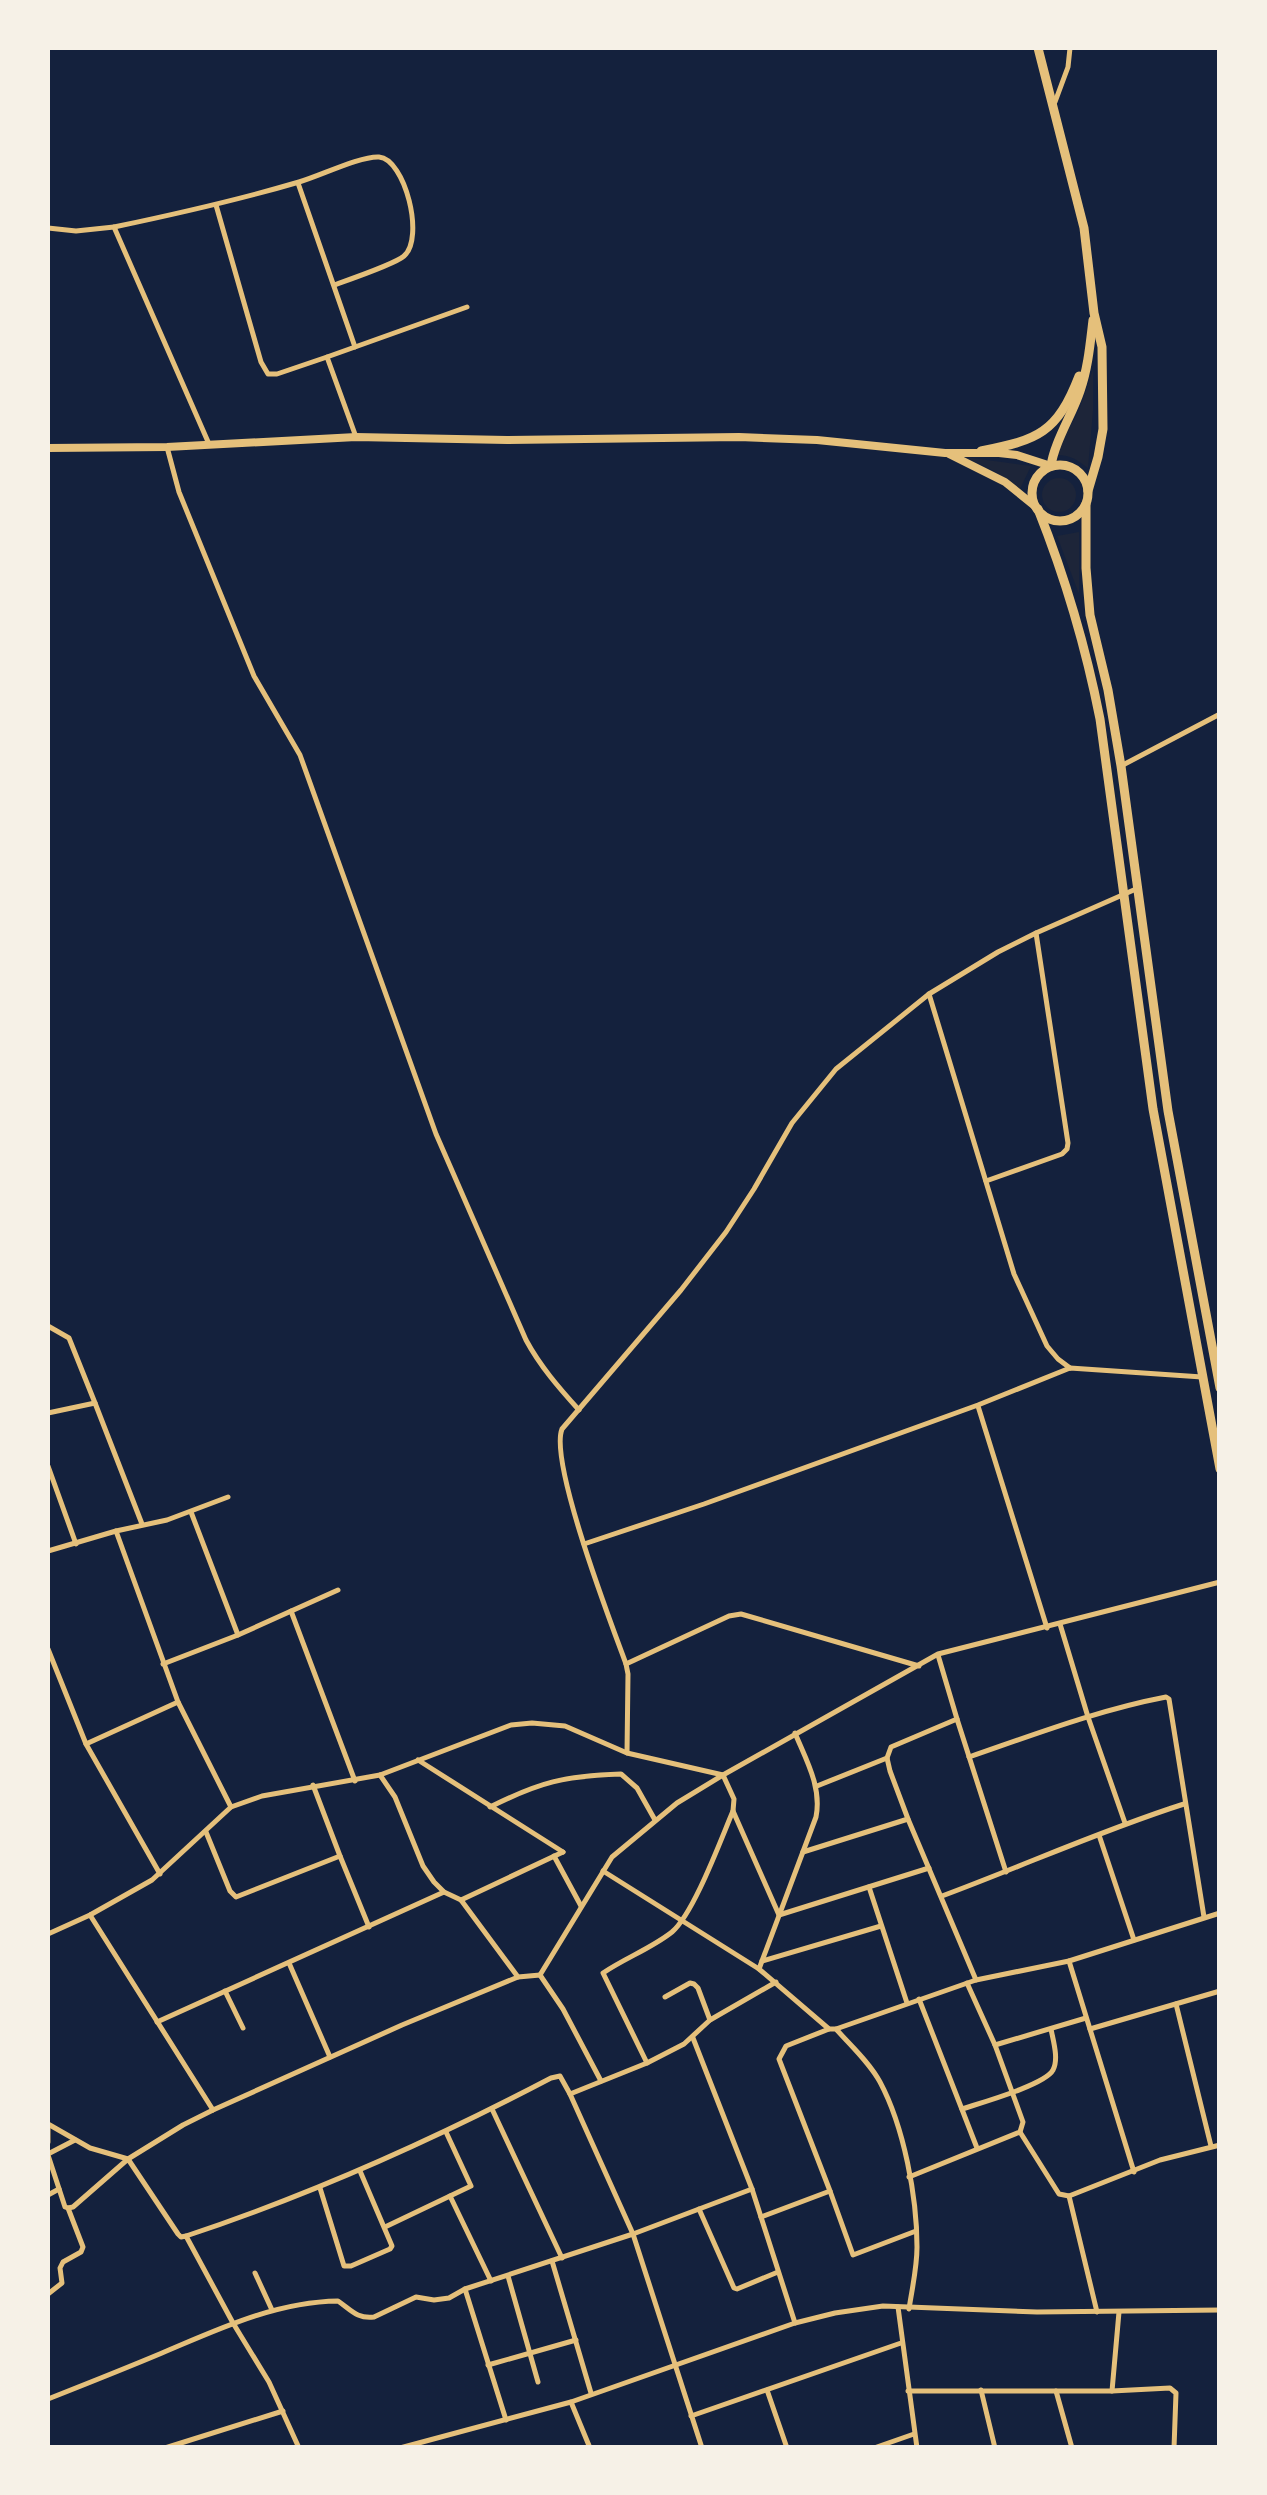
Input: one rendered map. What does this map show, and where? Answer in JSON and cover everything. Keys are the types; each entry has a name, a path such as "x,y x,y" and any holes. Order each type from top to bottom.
{"main road":[{"path":"1038,48 1084,228 1102,347 1104,401 1098,457 1086,504 1090,614 1121,766 1168,1111 1220,1388"},
{"path":"1051,466 1087,369 1094,313"},
{"path":"981,451 1018,444 1052,425 1067,406 1089,350"},
{"path":"48,448 167,447 356,436 817,440 1016,455 1051,466 1073,467 1084,477 1088,491"},
{"path":"945,452 1004,482 1054,520 1064,521 1081,512 1086,504"},
{"path":"1051,466 1035,480 1033,498 1069,596 1094,685 1153,1109 1220,1469"}],"street":[{"path":"1053,106 1068,68 1070,48"},
{"path":"48,228 114,228 298,183 363,160 388,159 395,166 411,204 412,243 404,256 334,285"},
{"path":"298,183 355,348"},
{"path":"216,205 268,374 468,307"},
{"path":"114,228 208,444"},
{"path":"327,357 356,436"},
{"path":"167,447 179,492 254,676 300,755 436,1134 526,1340 579,1410"},
{"path":"1121,766 1220,714"},
{"path":"627,1753 626,1664 584,1544 562,1461 559,1434 726,1232 792,1123 810,1098 852,1056 929,994 998,952 1138,888"},
{"path":"986,1181 1067,1149 1036,933"},
{"path":"929,994 1014,1274 1047,1346 1070,1368"},
{"path":"48,1326 69,1338 142,1524"},
{"path":"584,1544 978,1405 1070,1368 1202,1377"},
{"path":"48,1412 95,1403"},
{"path":"978,1405 1047,1628"},
{"path":"48,1466 76,1544"},
{"path":"48,1551 167,1520 228,1497"},
{"path":"190,1512 238,1634"},
{"path":"116,1531 178,1702 231,1807"},
{"path":"68,2208 73,2208 128,2159 213,2110 518,1978 540,1974 612,1857 654,1820 722,1775 938,1654 1220,1582"},
{"path":"163,1664 338,1590"},
{"path":"290,1610 354,1781"},
{"path":"626,1664 741,1614 919,1666"},
{"path":"1060,1624 1125,1823"},
{"path":"48,1648 86,1744 160,1874"},
{"path":"938,1654 1006,1872"},
{"path":"968,1757 1088,1717 1169,1699 1204,1917"},
{"path":"86,1744 178,1702"},
{"path":"958,1719 891,1748 887,1758 908,1819 976,1980"},
{"path":"48,1934 90,1915 160,1874 231,1807 313,1785 380,1775 511,1726 565,1726 627,1753 722,1775"},
{"path":"761,1965 818,1806 816,1786 795,1733"},
{"path":"816,1786 887,1758"},
{"path":"417,1760 563,1852 462,1900"},
{"path":"490,1807 551,1780 621,1774 636,1788 654,1820"},
{"path":"380,1775 395,1797 434,1882 444,1892 462,1900 518,1978"},
{"path":"647,2062 603,1973 672,1932 683,1920 732,1810 734,1800 722,1775"},
{"path":"313,1785 369,1928"},
{"path":"942,1896 1125,1823 1184,1804"},
{"path":"732,1810 779,1915"},
{"path":"803,1852 908,1819"},
{"path":"206,1832 236,1898 340,1856"},
{"path":"1099,1835 1134,1940"},
{"path":"554,1856 582,1907"},
{"path":"779,1915 930,1868"},
{"path":"603,1871 761,1965 868,2062 881,2082 899,2128 909,2177 916,2231 909,2309"},
{"path":"868,1887 908,2003"},
{"path":"157,2022 444,1892"},
{"path":"916,2231 852,2255 779,2059 786,2046 976,1980 1069,1961 1220,1913"},
{"path":"90,1915 213,2110"},
{"path":"761,1965 881,1926"},
{"path":"1069,1961 1134,2172"},
{"path":"290,1964 330,2057"},
{"path":"540,1974 601,2082"},
{"path":"570,2094 693,2038 710,2020 776,1982"},
{"path":"968,1983 996,2045 1023,2122 1020,2132 1058,2194 1069,2196 1160,2160 1220,2145"},
{"path":"666,1997 694,1984 710,2020"},
{"path":"225,1991 243,2028"},
{"path":"1090,2029 1220,1992"},
{"path":"919,1999 977,2148"},
{"path":"1176,2004 1211,2146"},
{"path":"996,2045 1086,2018"},
{"path":"962,2110 1050,2074 1056,2059 1051,2029"},
{"path":"693,2038 752,2189 795,2323"},
{"path":"48,2142 48,2125 90,2148 128,2159 181,2237 320,2188 446,2132 551,2078 562,2078 633,2234 702,2448"},
{"path":"492,2109 562,2258"},
{"path":"385,2227 470,2186 446,2132"},
{"path":"909,2177 1020,2132"},
{"path":"48,2294 62,2283 62,2262 83,2250 48,2154 74,2140"},
{"path":"320,2188 346,2266 392,2248 360,2171"},
{"path":"48,2195 59,2189"},
{"path":"48,2399 233,2322 272,2310 340,2302 354,2315 370,2317 416,2297 449,2298 465,2289 633,2234 752,2189"},
{"path":"761,2217 830,2190"},
{"path":"450,2196 491,2281"},
{"path":"1069,2196 1097,2312"},
{"path":"699,2209 734,2288 778,2272"},
{"path":"186,2236 269,2382 299,2448"},
{"path":"552,2261 591,2394"},
{"path":"255,2273 272,2310"},
{"path":"508,2276 538,2382"},
{"path":"465,2289 506,2420"},
{"path":"400,2448 571,2402 835,2312 884,2306 1097,2312 1220,2310"},
{"path":"898,2308 916,2448"},
{"path":"1112,2391 1119,2312"},
{"path":"488,2365 576,2340"},
{"path":"690,2416 901,2343"},
{"path":"908,2390 1174,2389 1174,2448"},
{"path":"767,2390 787,2448"},
{"path":"982,2390 995,2448"},
{"path":"1056,2391 1072,2448"},
{"path":"571,2402 590,2448"},
{"path":"165,2448 283,2412"},
{"path":"874,2448 914,2434"}],"shaded area":[{"path":"1093,369 1088,468 1073,458 1055,455 1079,410"},
{"path":"965,457 1031,466 1020,489"},
{"path":"1059,478 1071,483 1076,495 1071,507 1059,512 1047,507 1042,495 1047,483"},
{"path":"1079,532 1079,594 1057,536"}]}
